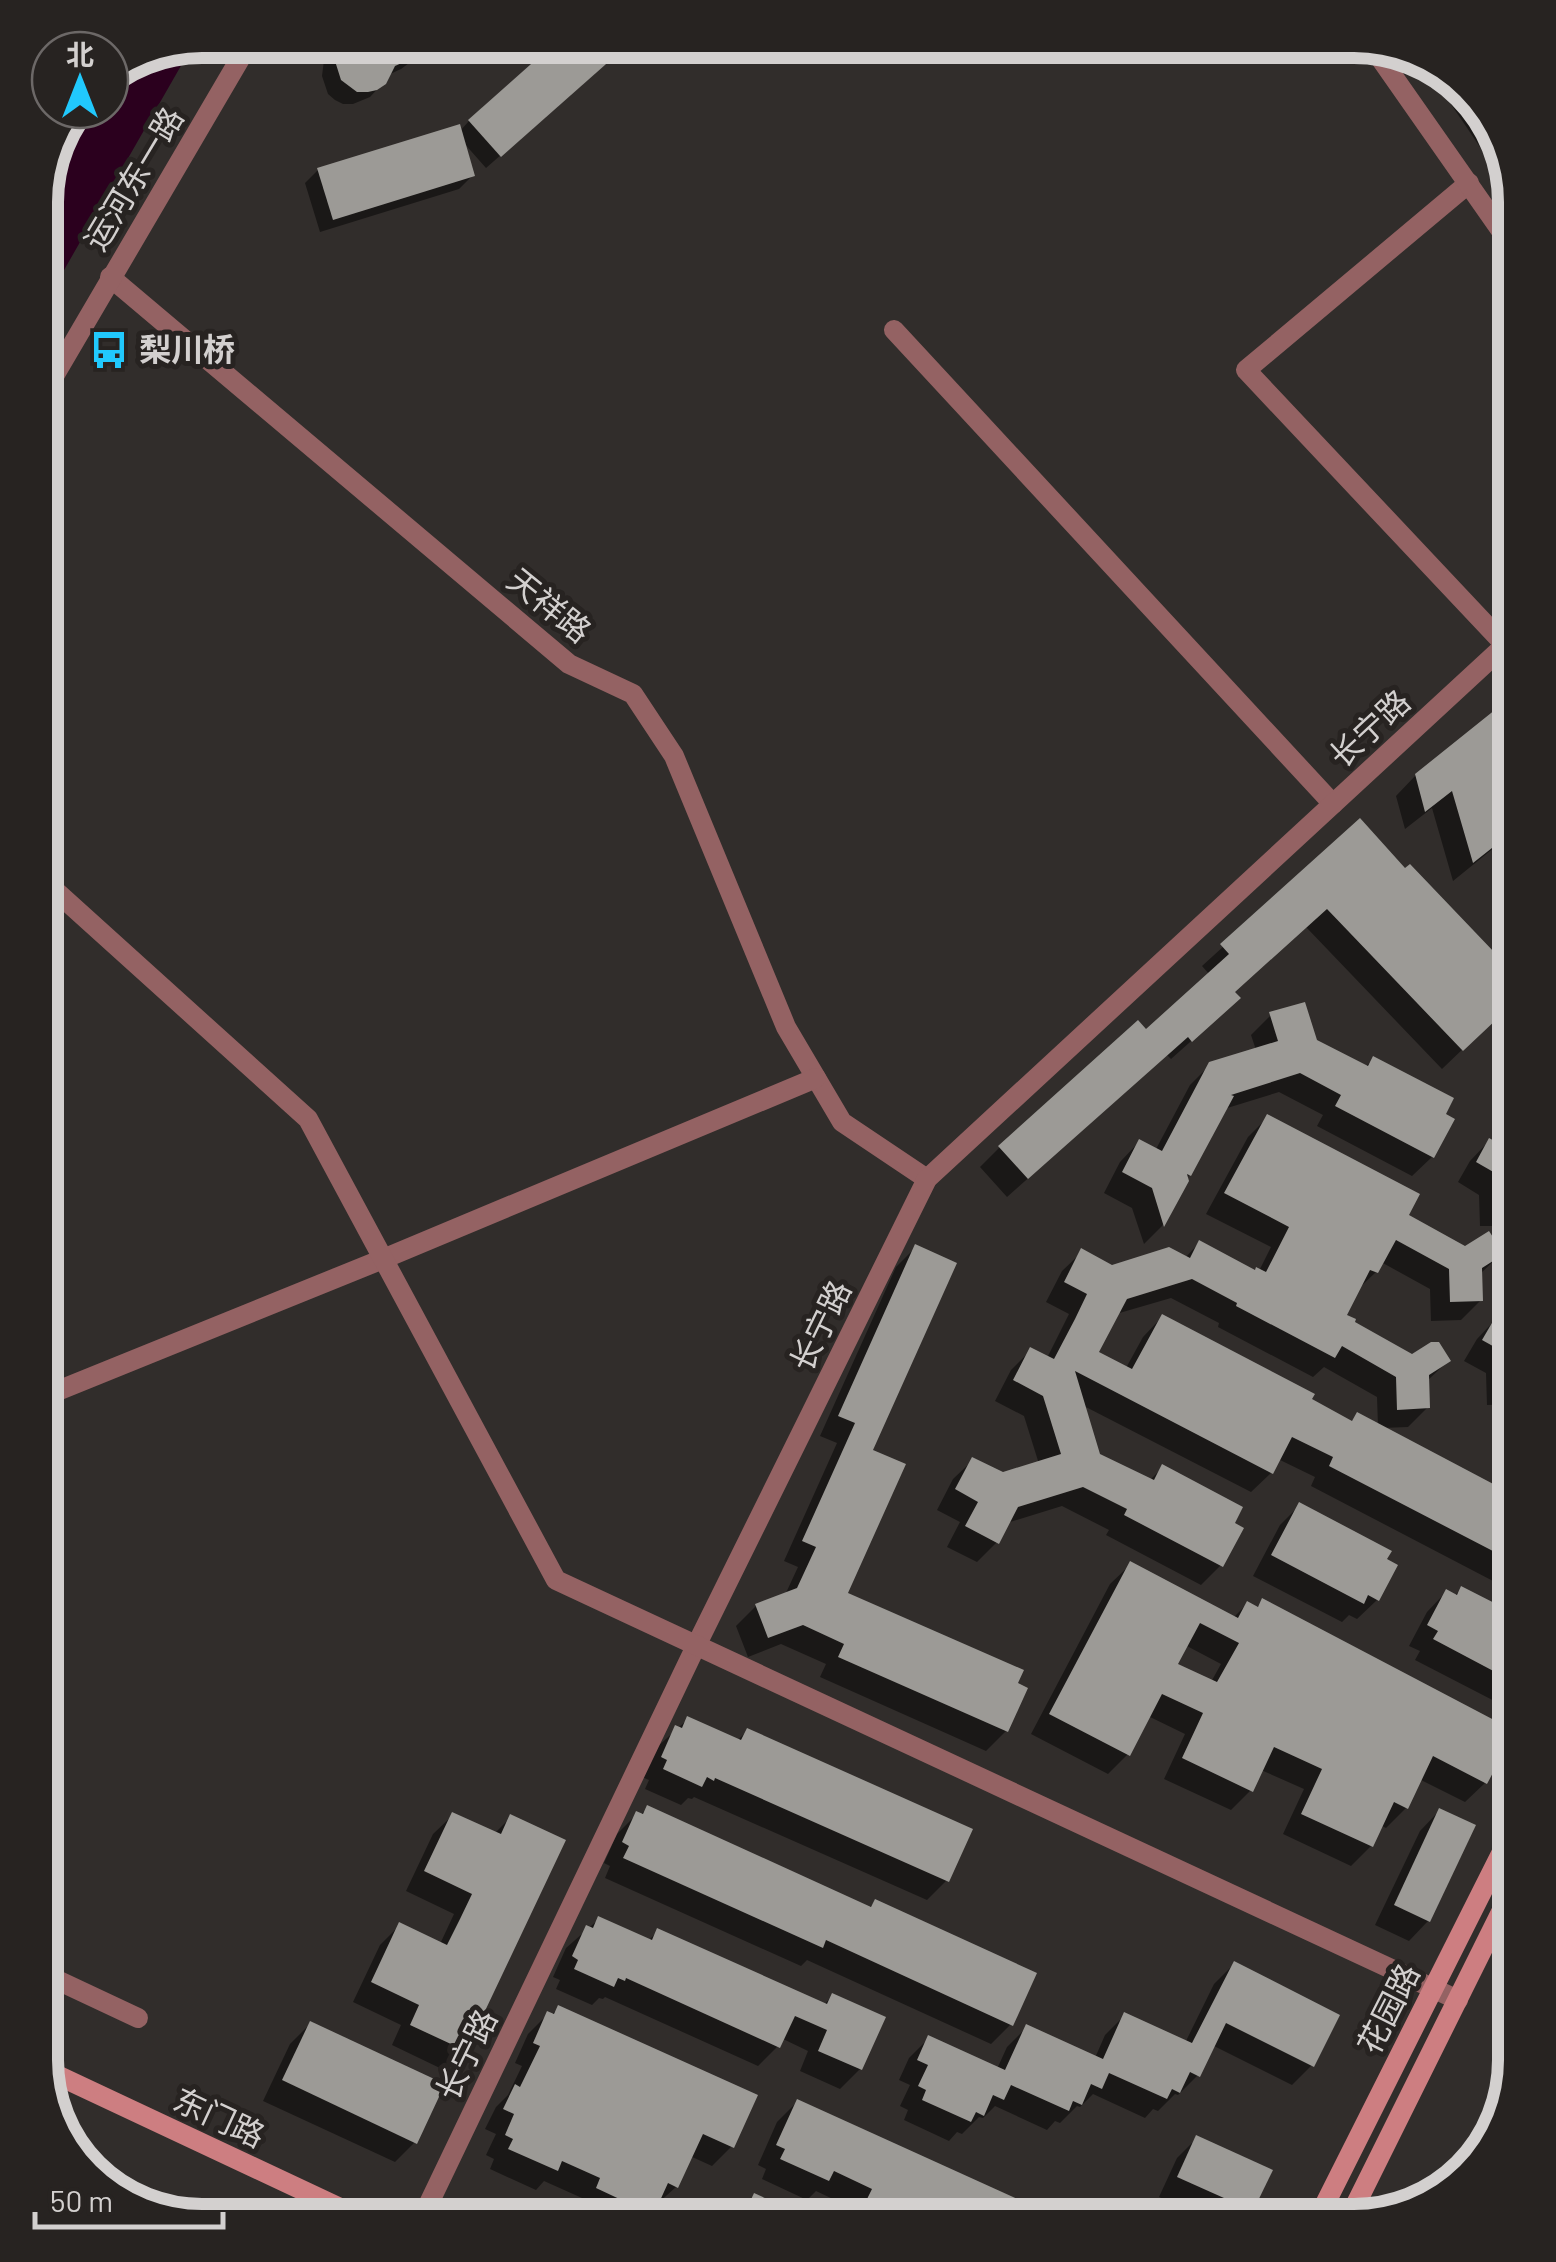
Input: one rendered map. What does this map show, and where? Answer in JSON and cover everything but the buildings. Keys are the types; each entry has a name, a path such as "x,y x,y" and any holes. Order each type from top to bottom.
{"main road":[{"name":"花园路","path":"1325,2204 1498,1859"},
{"name":"花园路","path":"1357,2204 1498,1919"},
{"name":"东门路","path":"59,2076 332,2204"}],"street":[{"name":"运河东一路","path":"58,369 240,58"},
{"path":"1383,61 1498,226"},
{"path":"1468,183 1246,370 1498,627"},
{"name":"天祥路","path":"110,278 569,664 633,694 674,756 786,1026 842,1122 928,1178"},
{"path":"894,330 1334,804"},
{"name":"长宁路","path":"429,2204 696,1646 928,1178 1498,652"},
{"path":"58,893 308,1120 556,1580 1458,2000"},
{"path":"58,1391 816,1078"},
{"path":"58,1980 138,2018"}],"shaded area":[{"path":"185,59 58,281 58,192 62,164 77,130 130,130 130,77 155,65"}],"place":[{"name":"梨川桥","path":"109,350"}]}
